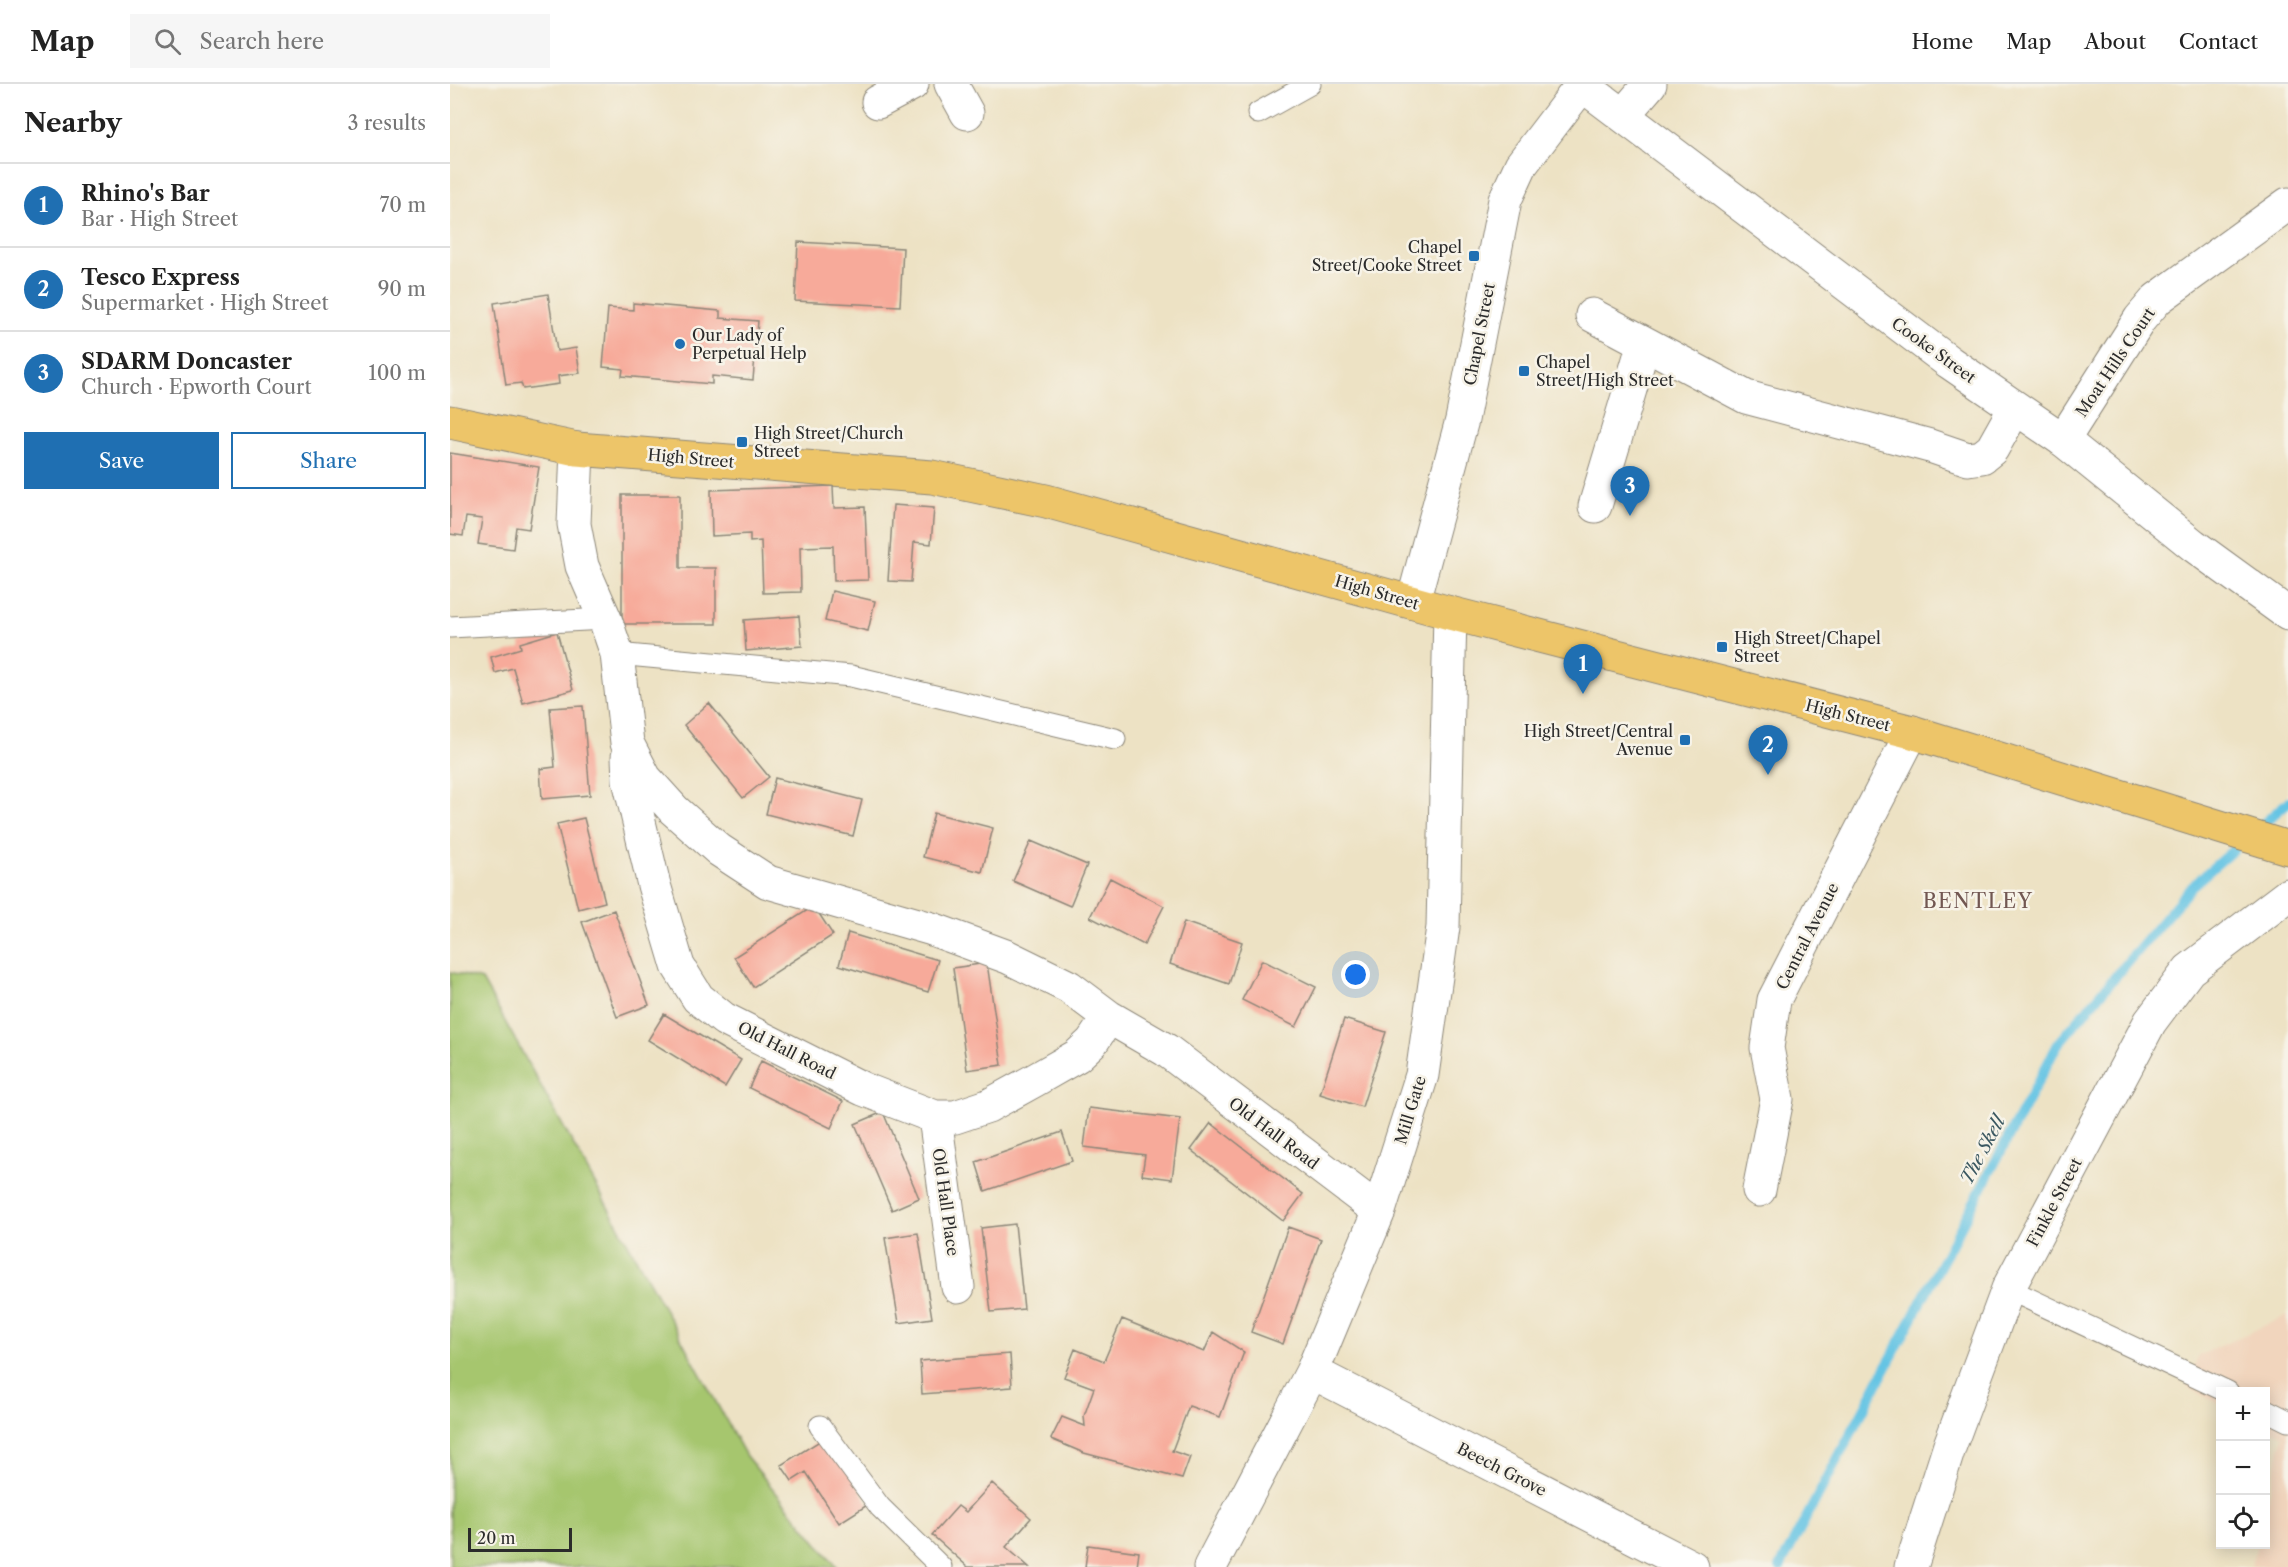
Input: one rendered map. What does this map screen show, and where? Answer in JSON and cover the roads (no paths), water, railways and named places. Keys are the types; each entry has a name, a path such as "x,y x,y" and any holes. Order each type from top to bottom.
{"highway":[{"name":"High Street","path":"450,422 577,449 932,477 1047,501 1450,613 1912,732 2282,846"}],"street":[{"path":"878,102 912,84"},
{"path":"951,84 967,112"},
{"name":"Cooke Street","path":"1581,84 1624,114 1949,362 2063,440 2193,545 2288,614"},
{"name":"Chapel Street","path":"1413,602 1462,420 1505,200 1521,165 1581,84"},
{"path":"1624,114 1650,84"},
{"name":"Moat Hills Court","path":"2063,440 2140,320 2157,299 2288,204"},
{"path":"1592,315 1746,396 1930,446 1968,459 1982,457 1992,449 2015,408"},
{"path":"1595,506 1644,343"},
{"name":"Old Hall Road","path":"577,449 574,524 582,566 605,619 616,654 627,743 629,780 654,885 678,966 698,998 724,1019 863,1089 934,1118 955,1117 988,1106 1077,1056 1092,1042 1109,1017"},
{"name":"Mill Gate","path":"1210,1567 1312,1372 1379,1211 1422,1075 1443,927 1450,613"},
{"name":"Central Avenue","path":"1759,1190 1777,1100 1767,1048 1774,1000 1912,732"},
{"name":"Old Hall Road","path":"627,743 645,778 674,810 719,850 768,882 932,929 1008,957 1069,987 1109,1017 1166,1050 1379,1211"},
{"name":"Finkle Street","path":"1911,1567 1950,1445 2008,1289 2150,1022 2189,970 2288,895"},
{"name":"Old Hall Place","path":"934,1118 958,1287"},
{"name":"Beech Grove","path":"1312,1372 1692,1567"}],"lane":[{"path":"1258,113 1310,84"},
{"path":"450,627 605,619"},
{"path":"616,654 850,676 1115,739"},
{"path":"2008,1289 2217,1387"},
{"path":"2270,1412 2288,1421"},
{"path":"820,1426 880,1507 941,1567"}],"waterway":[{"name":"The Skell","path":"1780,1567 2058,1044 2193,885 2288,802"}],"place":[{"name":"Chapel Street/Cooke Street","path":"1474,256"},
{"name":"Our Lady of Perpetual Help","path":"680,344"},
{"name":"Chapel Street/High Street","path":"1524,371"},
{"name":"High Street/Church Street","path":"742,442"},
{"name":"SDARM Doncaster","path":"1630,516"},
{"name":"High Street/Chapel Street","path":"1722,647"},
{"name":"Rhino's Bar","path":"1583,694"},
{"name":"High Street/Central Avenue","path":"1685,740"},
{"name":"Tesco Express","path":"1768,775"}],"district":[{"name":"BENTLEY","path":"1978,901"}]}
